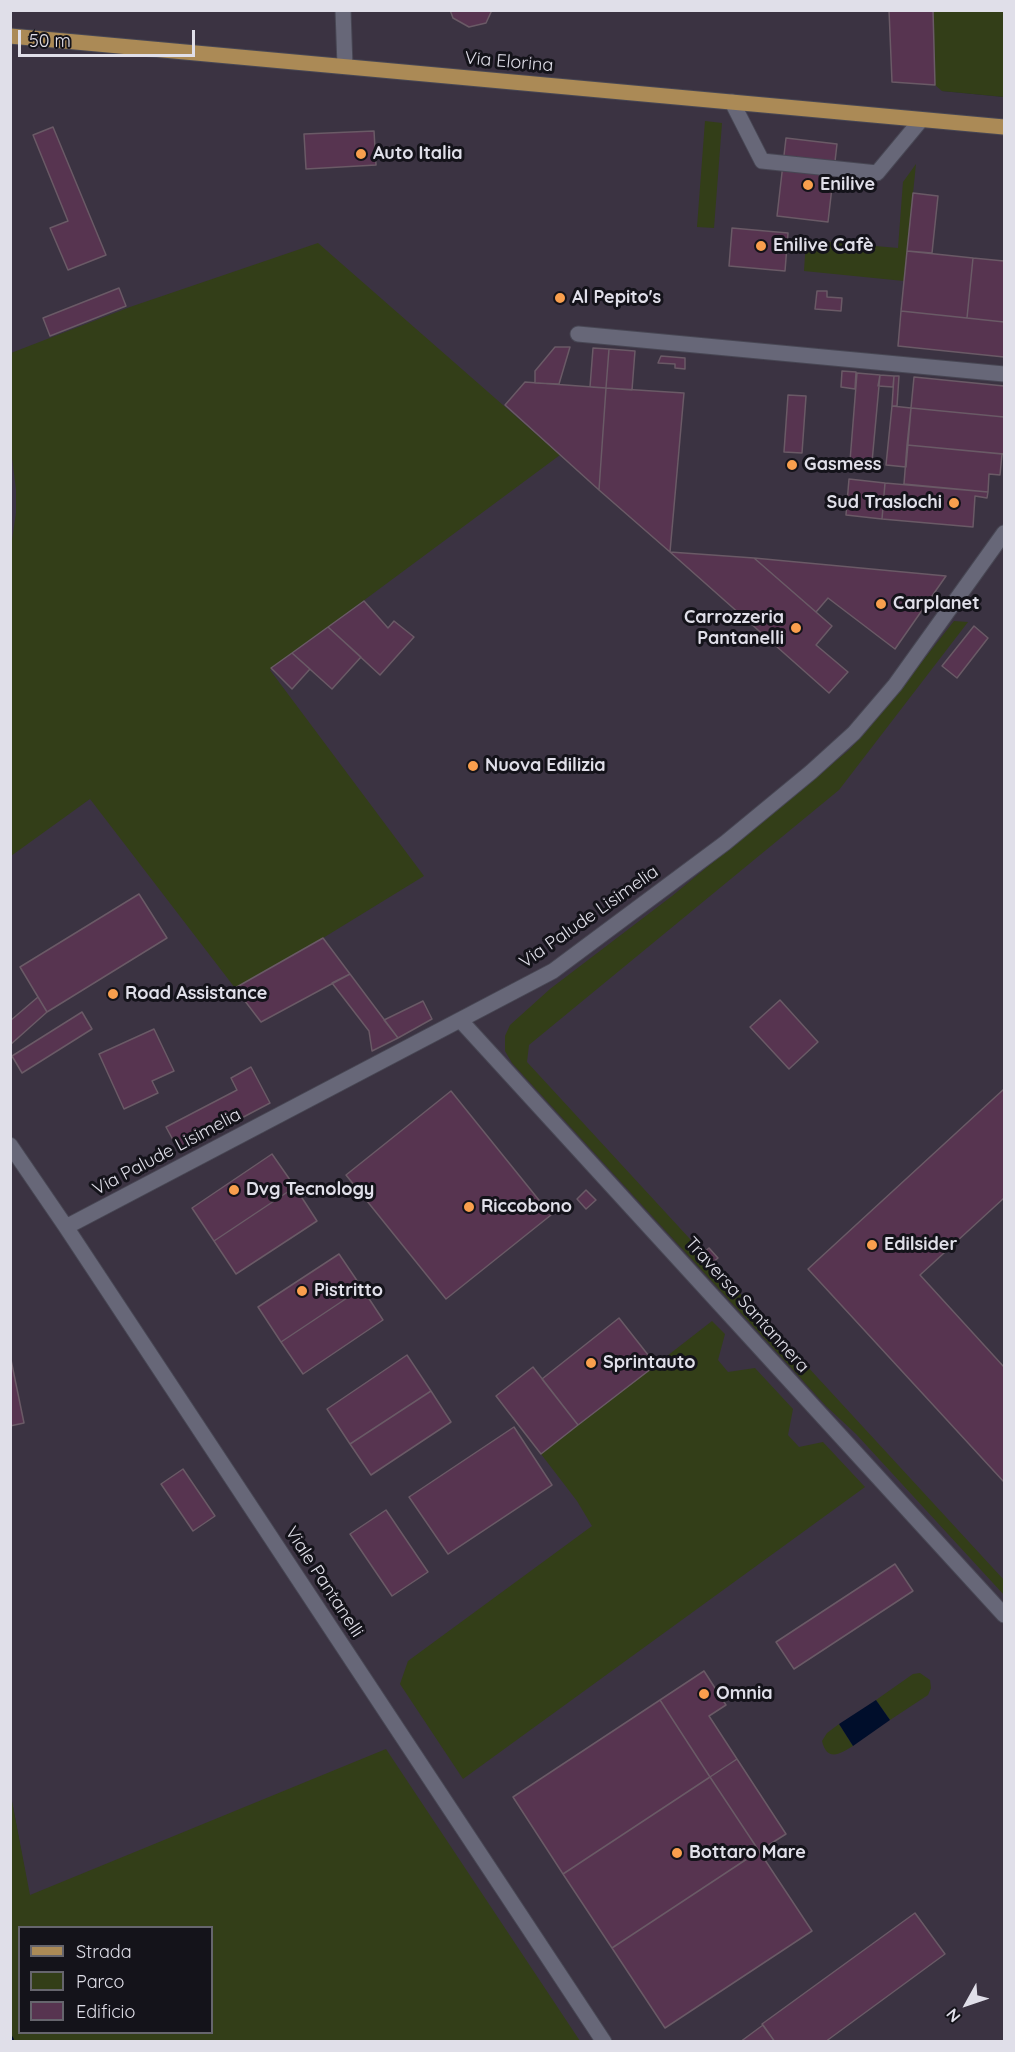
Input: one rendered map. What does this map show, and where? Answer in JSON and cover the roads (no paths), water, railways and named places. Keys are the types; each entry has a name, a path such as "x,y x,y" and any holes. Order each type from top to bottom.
{"main road":[{"name":"Via Elorina","path":"10,36 1005,127"}],"street":[{"path":"343,10 345,66"},
{"path":"732,102 762,161 877,173 921,120"},
{"path":"578,334 1005,374"},
{"name":"Via Palude Lisimelia","path":"66,1227 553,971 725,843 854,733 895,685 1005,533"},
{"name":"Traversa Santannera","path":"461,1021 1005,1615"},
{"name":"Viale Pantanelli","path":"10,1146 66,1227 604,2042"}],"water":[{"path":"876,1700 890,1720 853,1746 839,1724"}],"place":[{"name":"Auto Italia","path":"361,154"},
{"name":"Enilive","path":"808,185"},
{"name":"Enilive Cafè","path":"761,246"},
{"name":"Al Pepito's","path":"560,298"},
{"name":"Gasmess","path":"792,465"},
{"name":"Sud Traslochi","path":"954,503"},
{"name":"Carplanet","path":"881,604"},
{"name":"Carrozzeria Pantanelli","path":"796,628"},
{"name":"Nuova Edilizia","path":"473,766"},
{"name":"Road Assistance","path":"113,994"},
{"name":"Dvg Tecnology","path":"234,1190"},
{"name":"Riccobono","path":"469,1207"},
{"name":"Edilsider","path":"872,1245"},
{"name":"Pistritto","path":"302,1291"},
{"name":"Sprintauto","path":"591,1363"},
{"name":"Omnia","path":"704,1694"},
{"name":"Bottaro Mare","path":"677,1853"}]}
